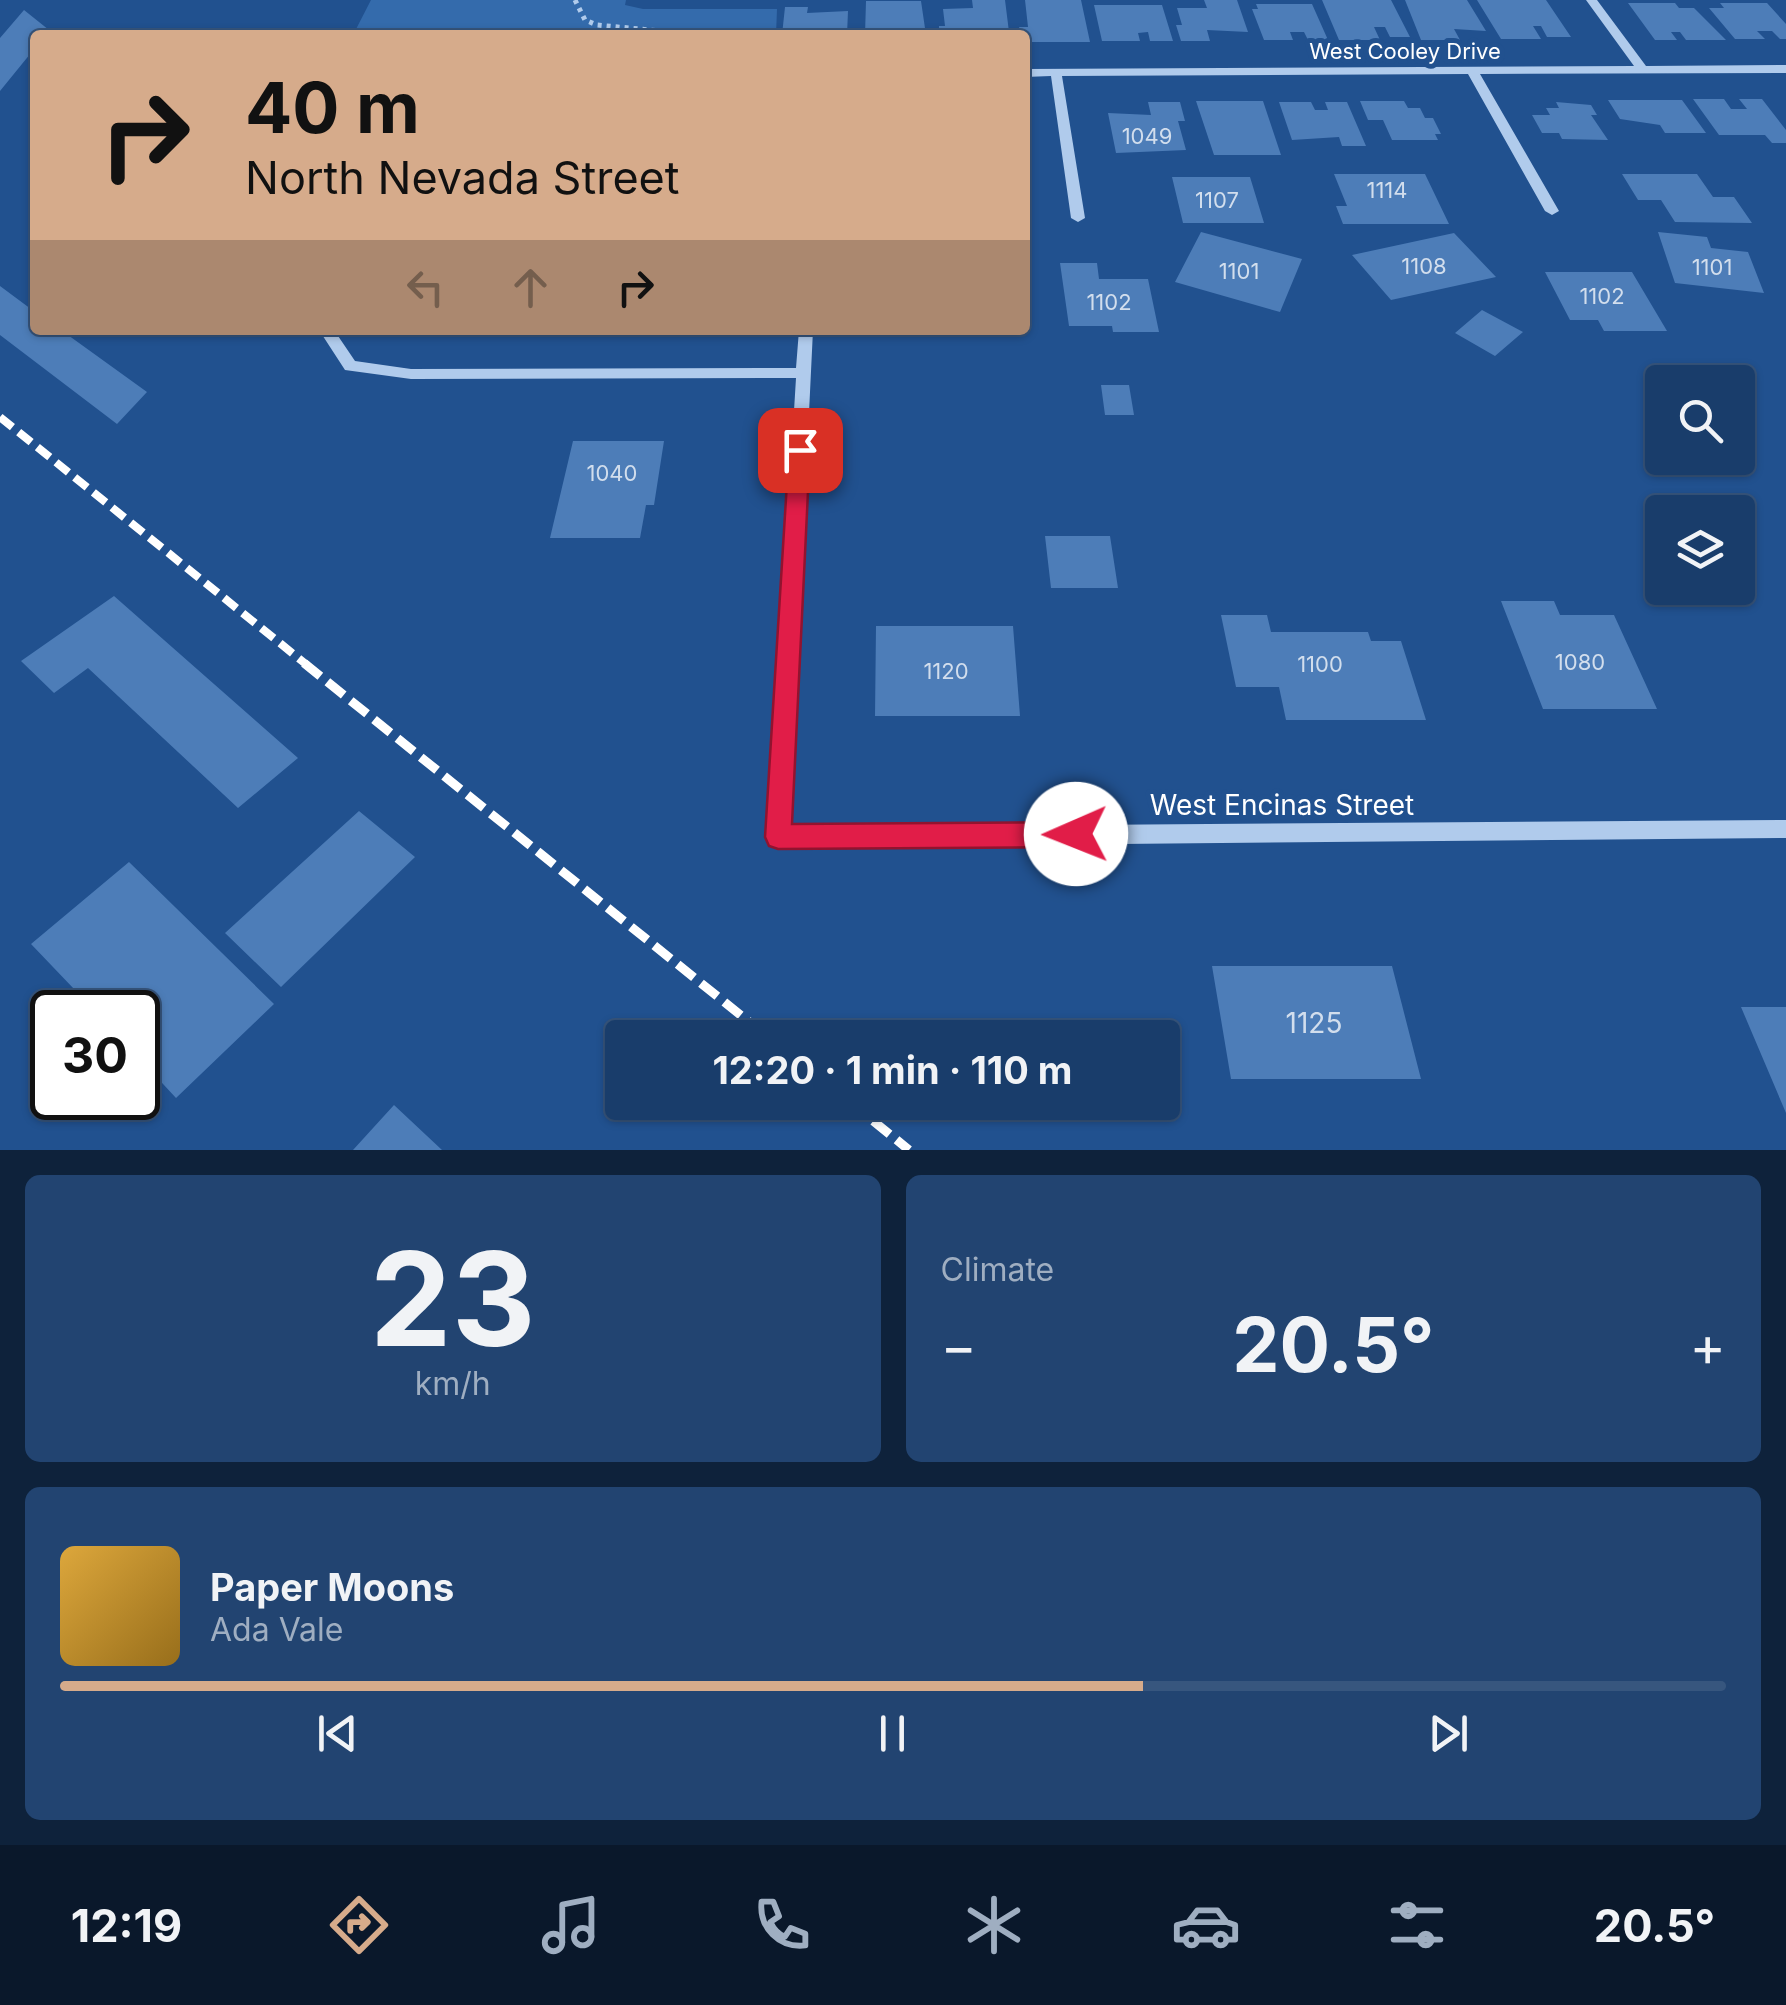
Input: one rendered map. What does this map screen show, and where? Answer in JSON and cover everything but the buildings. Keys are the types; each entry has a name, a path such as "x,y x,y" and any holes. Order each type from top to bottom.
{"street":[{"path":"1590,0 1643,70"},
{"name":"West Cooley Drive","path":"1030,73 1786,69"},
{"path":"1472,71 1552,211"},
{"path":"1056,73 1078,218"},
{"path":"329,335 350,366 411,374 804,372 806,335"},
{"name":"West Encinas Street","path":"804,372 778,837 1786,829"}],"path":[{"path":"576,0 585,20 596,25 650,30"}],"shaded area":[{"path":"371,0 626,0 625,5 643,9 777,9 776,30 356,30"}],"railway":[{"path":"0,417 307,665"},
{"path":"304,663 747,1020"},
{"path":"872,1120 909,1150"}],"route":[{"path":"800,450 778,837 1076,834"}]}
